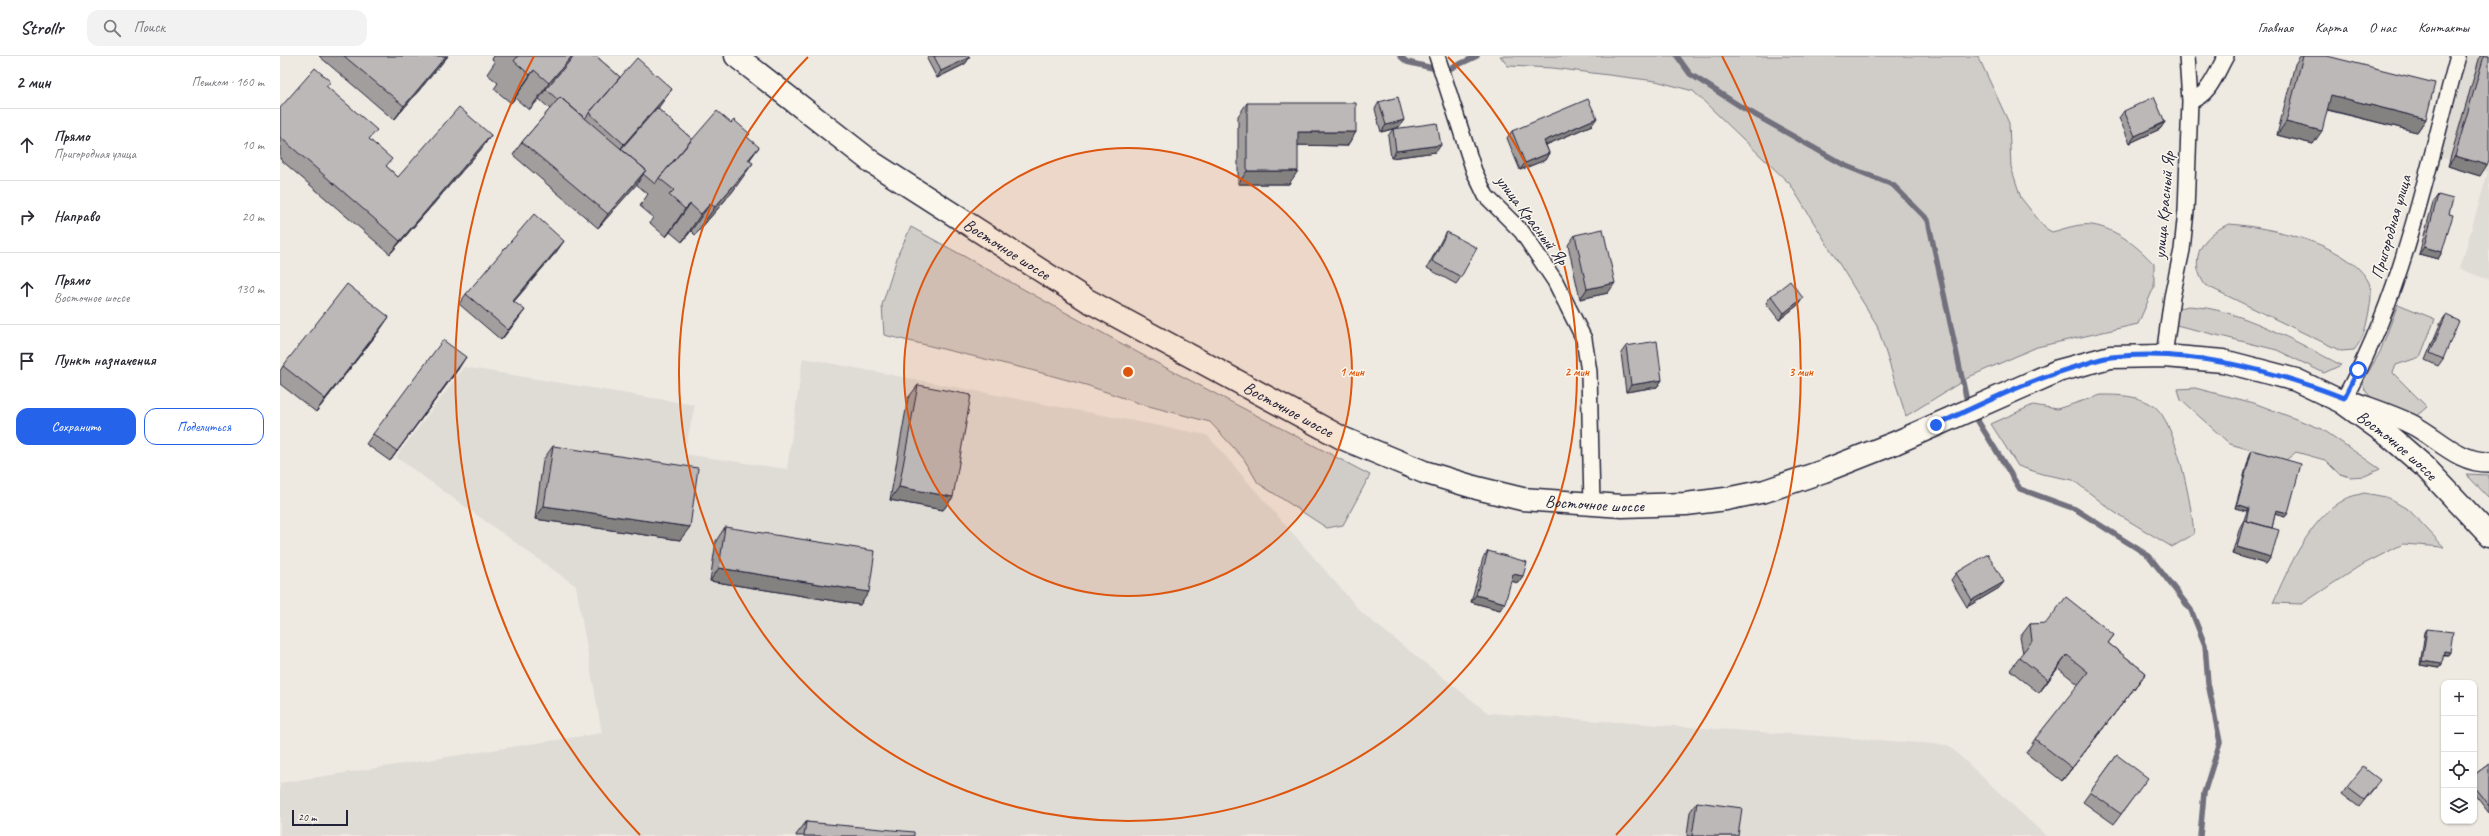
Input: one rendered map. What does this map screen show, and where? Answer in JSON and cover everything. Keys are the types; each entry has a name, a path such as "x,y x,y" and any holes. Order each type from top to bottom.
{"main road":[{"name":"Восточное шоссе","path":"736,56 873,163 1087,300 1342,438 1424,472 1477,488 1522,499 1652,507 1686,504 1766,491 1824,471 1936,425 2009,391 2058,371 2110,357 2164,356 2223,361 2296,380 2343,400 2388,435 2425,467 2489,535"}],"street":[{"name":"улица Красный Яр","path":"1437,56 1474,171 1486,196 1522,232 1555,281 1584,339 1589,372 1592,504"},
{"name":"улица Красный Яр","path":"2164,356 2186,211 2190,101 2187,56"},
{"path":"2190,101 2198,99 2207,91 2226,56"},
{"name":"Пригородная улица","path":"2343,400 2374,338 2400,271 2458,56"},
{"path":"2343,400 2412,424 2434,436 2457,454 2477,463 2489,462"}],"shaded area":[{"path":"1500,56 1978,56 2009,123 2011,167 2021,198 2045,228 2052,232 2077,226 2092,225 2110,230 2126,239 2154,264 2154,287 2138,324 2037,347 1971,376 1906,416 1877,325 1790,184 1693,91 1656,81 1553,68 1508,66"},
{"path":"2467,56 2489,56 2489,280 2460,269 2488,172 2439,157"},
{"path":"2229,224 2264,229 2305,239 2342,256 2356,266 2367,279 2370,286 2371,295 2370,307 2364,332 2354,350 2341,351 2205,285 2200,275 2198,266 2200,248 2212,234"},
{"path":"911,227 1155,362 1370,475 1343,525 1327,528 1258,483 1244,459 1210,422 1141,404 1086,385 1031,370 884,335 882,305 899,252"},
{"path":"2398,304 2435,319 2420,357 2396,365 2393,373 2427,407 2414,418 2376,401 2365,390 2362,383 2380,352"},
{"path":"2188,306 2207,308 2247,319 2341,365 2324,373 2277,350 2176,325 2168,318 2170,311"},
{"path":"803,358 1207,435 1363,614 1488,713 1948,745 2046,836 280,836 280,783 602,733 576,586 396,457 464,367 695,405 684,454 787,469"},
{"path":"2195,388 2254,403 2322,429 2380,469 2365,476 2350,477 2338,473 2325,460 2296,452 2286,460 2230,444 2181,400 2178,389"},
{"path":"2101,395 2128,396 2148,402 2162,415 2169,429 2182,466 2193,521 2194,534 2172,547 2114,512 2073,480 2042,474 2018,466 1991,424 2033,405 2057,409"},
{"path":"2466,474 2489,475 2489,498"},
{"path":"2364,493 2386,497 2409,510 2444,547 2403,544 2358,567 2302,604 2273,603 2293,560 2310,532 2320,519 2332,508 2346,499"}],"building":[{"path":"344,56 446,56 404,106"},
{"path":"518,56 572,56 549,83 534,70 530,75 514,61"},
{"path":"574,56 596,56 620,77 585,119 560,97 558,100 546,89"},
{"path":"934,56 969,56 970,57 941,71"},
{"path":"2303,56 2327,56 2435,83 2426,119 2331,95 2322,131 2286,122"},
{"path":"2484,56 2489,56 2489,160 2487,165 2455,156"},
{"path":"637,58 672,89 624,144 589,113"},
{"path":"315,68 331,82 326,86 377,130 369,139 392,159 386,166 398,177 459,107 491,135 400,241 280,137 280,108"},
{"path":"560,97 646,170 608,214 522,142"},
{"path":"1398,97 1404,120 1386,125 1379,102"},
{"path":"2154,97 2165,122 2135,136 2124,111"},
{"path":"1588,99 1597,118 1544,141 1549,153 1525,163 1512,131"},
{"path":"1247,103 1356,103 1356,132 1298,132 1298,171 1247,171"},
{"path":"657,108 692,139 655,184 643,174 646,170 621,149"},
{"path":"717,111 731,123 734,120 750,134 747,137 759,147 748,160 753,163 715,207 710,204 701,214 690,204 685,209 669,195 674,190 659,178"},
{"path":"1437,123 1441,145 1396,151 1393,129"},
{"path":"2438,195 2453,199 2449,214 2453,215 2442,252 2424,247"},
{"path":"534,214 564,241 513,301 525,310 508,330 466,294"},
{"path":"1603,229 1615,283 1587,289 1575,235"},
{"path":"1447,232 1477,248 1461,277 1432,261"},
{"path":"1790,281 1803,298 1784,313 1771,296"},
{"path":"347,284 389,317 325,399 283,366"},
{"path":"2446,315 2459,321 2443,359 2430,353"},
{"path":"443,340 466,357 397,451 373,434"},
{"path":"1657,341 1662,380 1631,385 1626,346"},
{"path":"918,385 971,395 953,497 899,487"},
{"path":"553,446 698,468 690,527 544,506"},
{"path":"2252,450 2301,464 2288,513 2276,510 2272,528 2246,521 2249,508 2237,504"},
{"path":"2244,520 2279,530 2271,557 2237,547"},
{"path":"725,527 875,551 869,592 719,568"},
{"path":"1488,551 1527,562 1523,576 1513,574 1505,603 1476,595"},
{"path":"1988,554 2004,582 1972,600 1956,573"},
{"path":"2066,597 2114,635 2108,643 2146,673 2072,768 2035,739 2088,672 2067,655 2048,680 2019,657 2032,641 2030,624 2046,623"},
{"path":"2427,629 2453,632 2450,652 2444,651 2442,664 2422,661"},
{"path":"2117,755 2148,778 2121,814 2090,792"},
{"path":"2489,764 2489,806 2477,791 2477,773"},
{"path":"2363,767 2380,780 2364,800 2347,787"},
{"path":"1697,802 1742,808 1738,836 1692,836"},
{"path":"806,822 914,832 914,836 804,836"}],"waterway":[{"path":"1400,56 1407,62 1445,71 1477,56"},
{"path":"1677,56 1690,74 1743,108 1846,166 1893,185 1928,220 1968,406"},
{"path":"1973,413 2020,489 2075,509 2149,556 2191,610 2205,645 2208,683 2220,742 2204,793 2200,836"}],"route":[{"path":"1936,425 2009,391 2058,371 2110,357 2164,356 2223,361 2296,380 2344,398 2358,370"}]}
